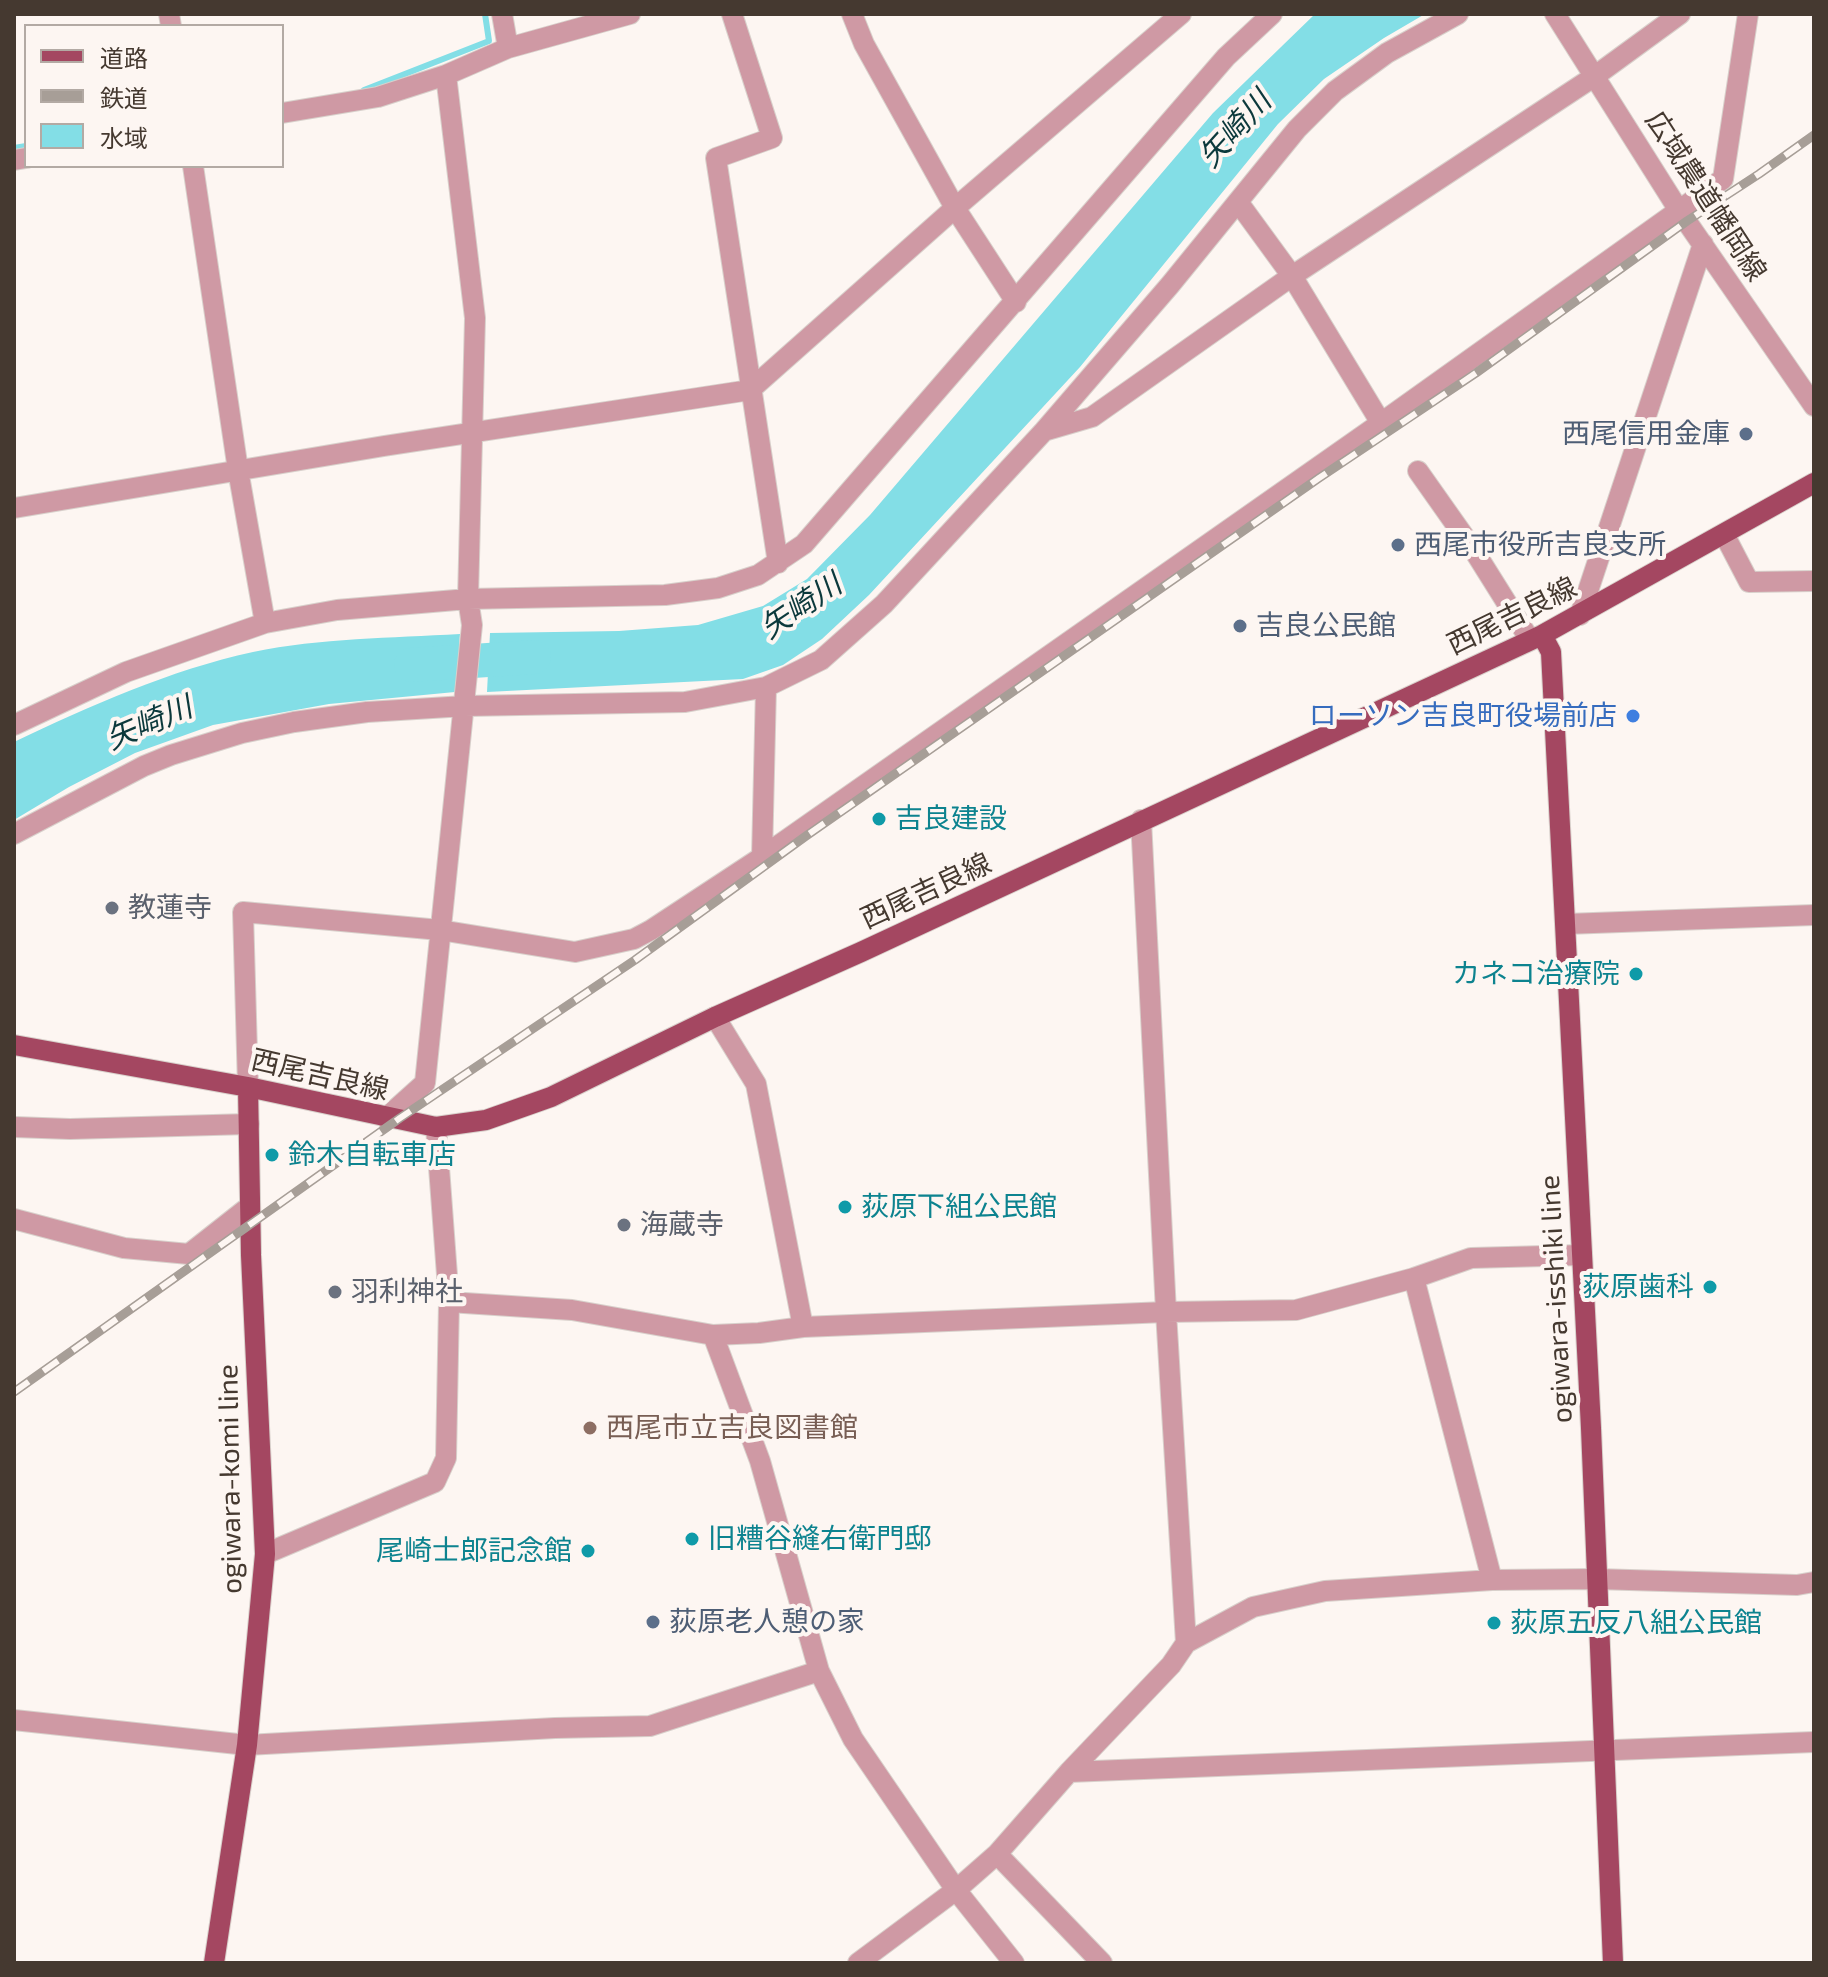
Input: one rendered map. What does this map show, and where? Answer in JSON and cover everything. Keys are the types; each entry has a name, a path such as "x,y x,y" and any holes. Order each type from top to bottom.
{"main road":[{"name":"西尾吉良線","path":"14,1045 248,1087 436,1127 486,1120 551,1097 715,1017 1536,637 1814,483"},
{"name":"ogiwara-isshiki line","path":"1536,637 1551,652 1582,1255 1613,1963"},
{"name":"ogiwara-komi line","path":"214,1963 247,1745 265,1554 248,1087"}],"street":[{"path":"502,14 508,48"},
{"path":"284,113 378,97 446,75 508,48 630,14"},
{"path":"732,14 772,138 716,158 778,563"},
{"path":"852,14 864,44 955,208 1016,302"},
{"path":"14,508 750,390 1181,14"},
{"path":"14,725 126,672 265,623 337,610 468,599 665,595 730,585 758,575 804,544 1226,57 1272,14"},
{"path":"14,834 144,766 242,733 294,722 466,698 685,702 766,687 821,660 884,604 1044,431 1297,129 1335,91 1387,53 1458,14"},
{"name":"広域農道幡岡線","path":"1555,14 1678,209 1814,406"},
{"path":"1044,431 1092,417 1292,276 1595,76 1680,14"},
{"path":"248,1087 243,912 440,930 575,952 634,939 651,930 762,857 1723,179 1748,14"},
{"path":"386,1118 425,1083 472,625 468,599 475,318 446,75"},
{"path":"193,168 238,470 265,623"},
{"path":"1238,202 1292,276 1381,423"},
{"path":"1580,615 1703,244"},
{"path":"1418,471 1536,637"},
{"path":"1724,534 1749,582 1814,581"},
{"path":"762,857 766,687"},
{"path":"1141,820 1186,1643"},
{"path":"1566,924 1814,915"},
{"path":"715,1017 756,1084 803,1327"},
{"path":"14,1127 70,1129 249,1124"},
{"path":"265,1554 435,1482 446,1458 449,1302 436,1127"},
{"path":"14,1219 124,1248 189,1254 250,1206"},
{"path":"449,1302 572,1310 713,1335 803,1327 1166,1312 1296,1310 1414,1278 1471,1258 1582,1255"},
{"path":"1414,1278 1492,1580"},
{"path":"713,1335 760,1461 819,1671 853,1739 956,1890 1014,1963"},
{"path":"858,1963 956,1890 997,1854 1069,1772 1171,1665 1186,1643 1253,1607 1325,1591 1492,1580 1596,1579 1797,1585 1814,1582"},
{"path":"14,1720 247,1745 555,1728 650,1726 819,1671"},
{"path":"1069,1772 1814,1742"},
{"path":"997,1854 1102,1963"}],"water":[{"path":"1315,14 1425,14 1324,79 1278,124 1080,367 869,595 822,639 783,665 743,679 487,692 490,633 619,631 698,625 763,606 807,579 870,515 1213,113"},
{"path":"460,634 455,692 329,704 213,725 135,753 14,820 14,742 101,702 191,669 279,647"}],"waterway":[{"path":"364,90 489,41 485,14"},
{"path":"14,148 24,146"},
{"name":"矢崎川","path":"411,665 534,657"}],"railway":[{"path":"14,1392 400,1118 635,960 806,836 1319,478 1476,373 1687,221 1814,135"}],"place":[{"name":"西尾信用金庫","path":"1746,434"},
{"name":"西尾市役所吉良支所","path":"1398,545"},
{"name":"吉良公民館","path":"1240,626"},
{"name":"ローソン吉良町役場前店","path":"1633,716"},
{"name":"吉良建設","path":"879,819"},
{"name":"教蓮寺","path":"112,908"},
{"name":"カネコ治療院","path":"1636,974"},
{"name":"鈴木自転車店","path":"272,1155"},
{"name":"荻原下組公民館","path":"845,1207"},
{"name":"海蔵寺","path":"624,1225"},
{"name":"荻原歯科","path":"1710,1287"},
{"name":"羽利神社","path":"335,1292"},
{"name":"西尾市立吉良図書館","path":"590,1428"},
{"name":"旧糟谷縫右衛門邸","path":"692,1539"},
{"name":"尾崎士郎記念館","path":"588,1551"},
{"name":"荻原老人憩の家","path":"653,1622"},
{"name":"荻原五反八組公民館","path":"1494,1623"}]}
